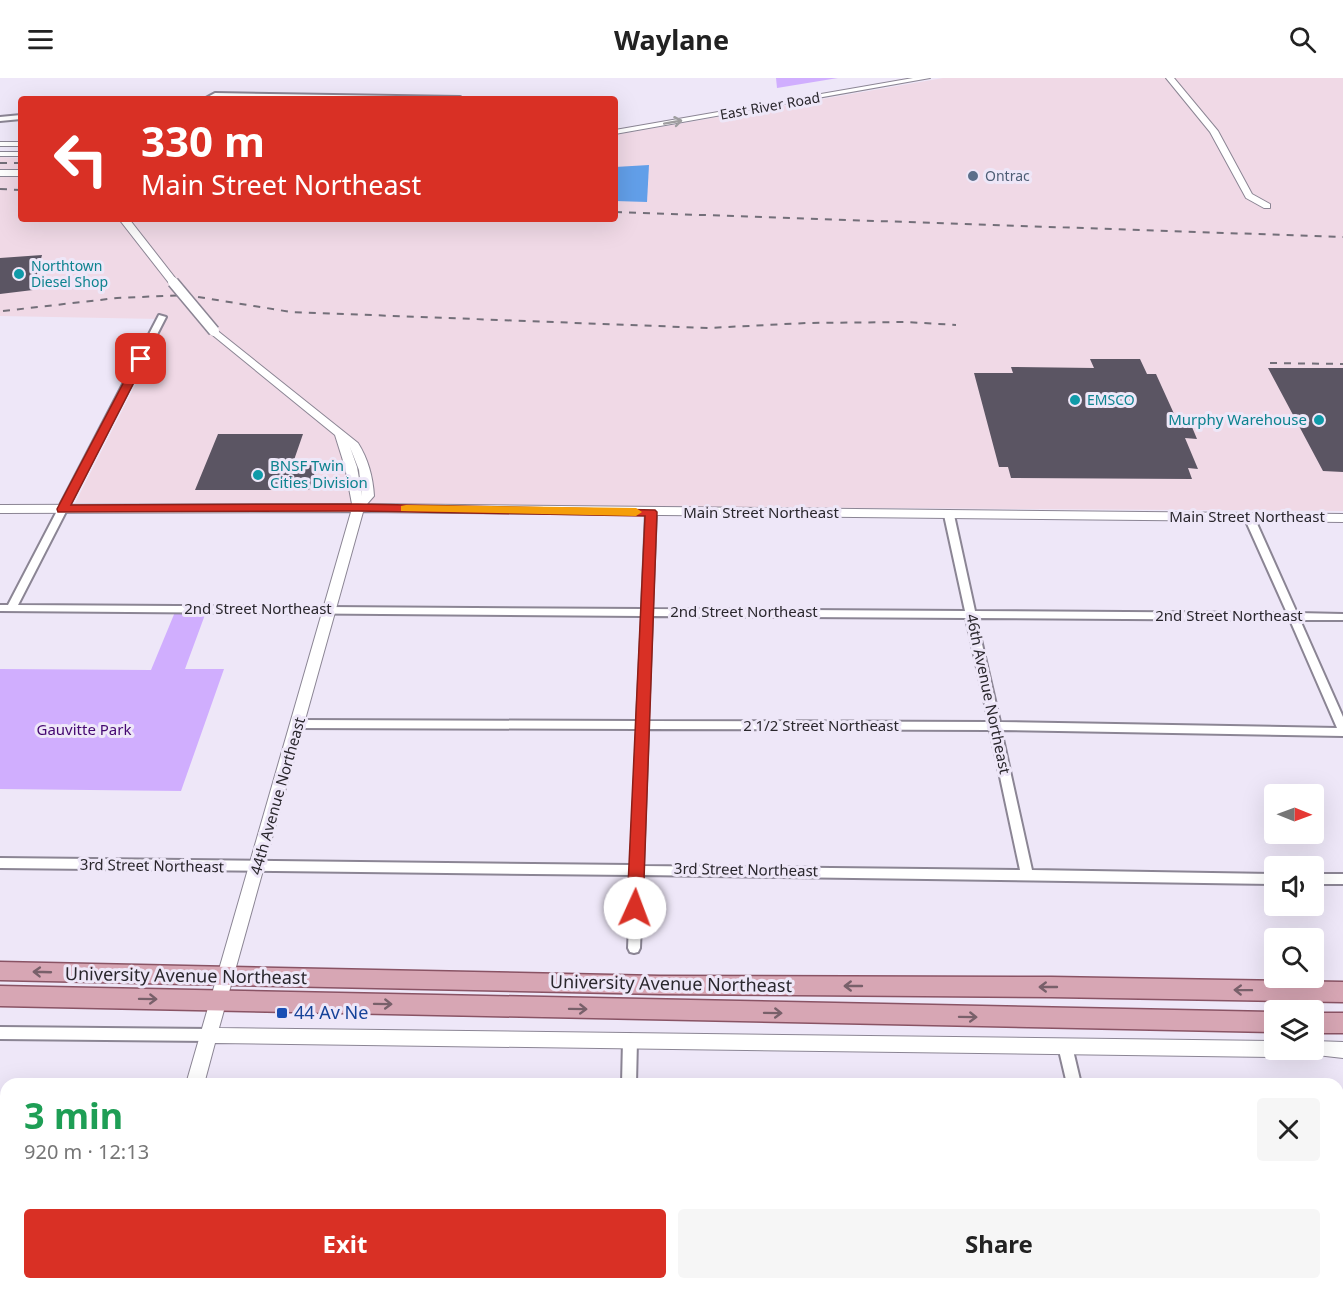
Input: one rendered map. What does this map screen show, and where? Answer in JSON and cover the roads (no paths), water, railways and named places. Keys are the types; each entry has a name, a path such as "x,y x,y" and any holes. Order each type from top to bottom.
{"main road":[{"name":"University Avenue Northeast","path":"0,971 660,985 1039,987 1343,992"},
{"name":"University Avenue Northeast","path":"0,996 1264,1022"},
{"path":"1324,1023 1343,1023"}],"street":[{"name":"East River Road","path":"618,122 874,78"},
{"name":"East River Road","path":"618,131 889,81 926,78"},
{"path":"1170,78 1214,131 1249,196 1267,206"},
{"path":"213,96 241,96"},
{"path":"0,119 18,117"},
{"path":"0,144 18,144"},
{"path":"0,154 18,154"},
{"path":"0,173 18,173"},
{"name":"44th Avenue Northeast","path":"126,222 193,308 214,331 336,429 346,449 358,508 197,1078"},
{"path":"5,608 63,509 162,317"},
{"name":"Main Street Northeast","path":"0,509 358,508 1343,518"},
{"path":"634,948 651,512"},
{"name":"46th Avenue Northeast","path":"949,515 1027,873"},
{"path":"1249,517 1343,731"},
{"name":"2nd Street Northeast","path":"5,608 1343,617"},
{"name":"2 1/2 Street Northeast","path":"298,724 995,726 1343,731"},
{"name":"3rd Street Northeast","path":"0,863 258,868 636,868 1264,879"},
{"path":"1324,879 1343,879"},
{"path":"0,1033 1264,1049"},
{"path":"629,1078 630,1040"},
{"path":"1065,1046 1073,1078"},
{"path":"1324,1049 1343,1050"}],"water":[{"path":"649,165 647,202 618,201 618,167"}],"railway":[{"path":"0,163 18,163"},
{"path":"0,189 18,190"},
{"path":"618,212 1343,237"},
{"path":"3,311 117,298 186,295 291,312 708,328 806,323 906,322 956,325"},
{"path":"1270,363 1343,364"}],"place":[{"name":"Ontrac","path":"973,176"},
{"name":"Northtown Diesel Shop","path":"19,274"},
{"name":"EMSCO","path":"1075,400"},
{"name":"Murphy Warehouse","path":"1319,420"},
{"name":"BNSF Twin Cities Division","path":"258,475"},
{"name":"44 Av Ne","path":"282,1013"}],"park label":[{"name":"Gauvitte Park","path":"84,730"}]}
